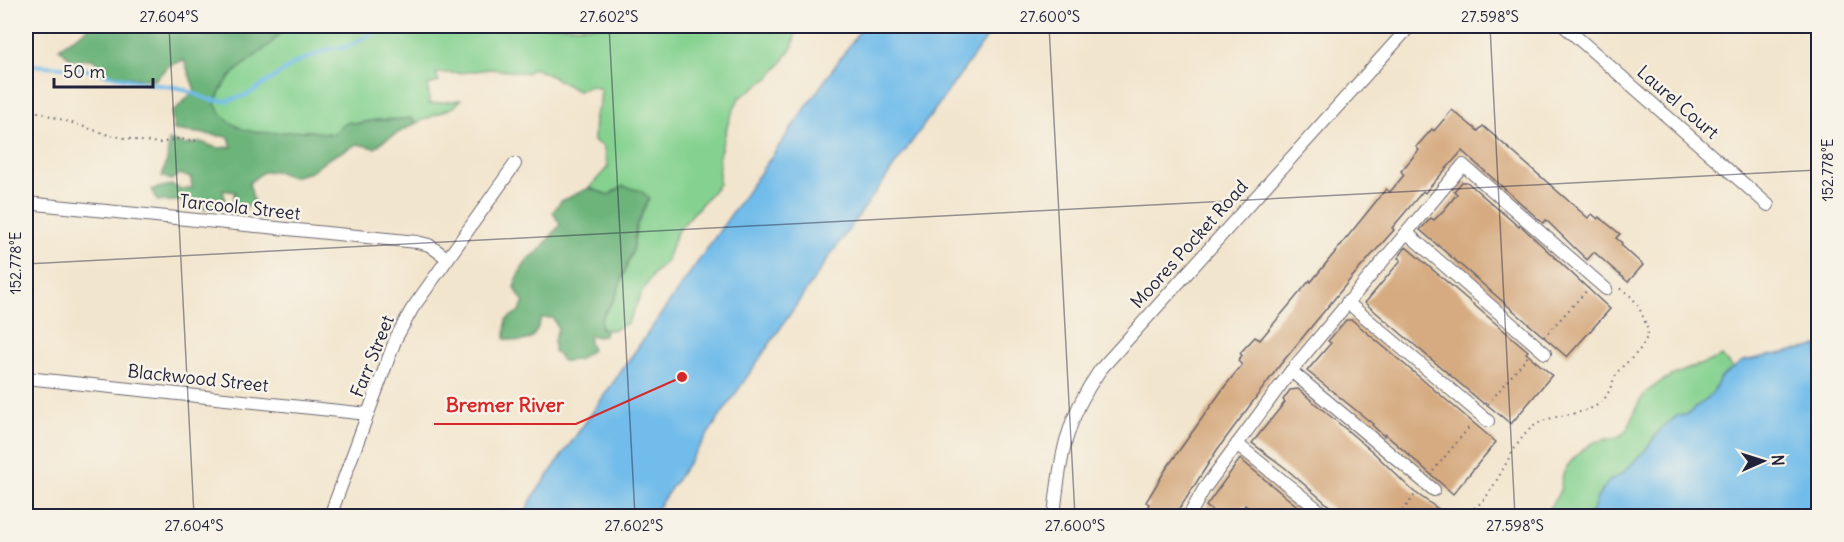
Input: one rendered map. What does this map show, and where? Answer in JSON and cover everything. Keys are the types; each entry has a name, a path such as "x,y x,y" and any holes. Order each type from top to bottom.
{"street":[{"name":"Moores Pocket Road","path":"1054,516 1060,460 1067,431 1078,406 1100,370 1410,26"},
{"name":"Laurel Court","path":"1564,26 1768,205"},
{"name":"Farr Street","path":"330,516 396,338 412,309 515,164"},
{"path":"1189,516 1204,489 1291,371 1463,165 1602,285"},
{"name":"Tarcoola Street","path":"26,203 417,242 429,245 447,258"},
{"path":"1407,233 1541,349"},
{"path":"1347,302 1484,418"},
{"path":"1291,371 1429,486"},
{"name":"Blackwood Street","path":"26,378 368,414"},
{"path":"1237,444 1326,516"}],"path":[{"path":"26,108 109,135 160,143 178,139 199,141"},
{"path":"1398,516 1429,486 1541,349 1602,285 1621,289 1634,299 1648,330 1643,345 1618,371 1606,395 1599,403 1569,415 1544,420 1528,431 1486,497 1465,516"}],"green space":[{"path":"91,26 137,26 171,31 194,26 288,26 268,46 236,71 224,85 215,104 223,116 233,124 255,132 307,131 335,134 341,126 349,122 411,118 416,123 383,141 375,148 357,144 328,159 311,172 292,177 276,171 263,172 249,183 254,202 243,210 232,205 235,192 223,190 225,201 206,209 181,201 157,201 152,189 172,185 181,189 192,188 191,178 180,174 171,180 162,176 167,160 169,140 185,145 201,142 217,148 232,147 229,137 174,130 172,113 195,90 184,60 170,65 154,80 107,75 93,59 72,60 59,48"},
{"path":"288,26 797,26 793,46 780,65 770,77 739,98 729,120 719,156 719,184 677,232 666,262 654,273 642,292 628,323 607,330 600,328 601,319 615,298 633,249 636,227 643,212 615,190 609,195 589,188 608,167 603,146 594,141 595,115 600,103 601,89 590,86 578,91 533,68 527,73 490,69 436,73 439,82 428,85 429,104 460,100 454,107 416,123 411,118 372,121 341,126 335,134 307,131 267,133 243,130 223,116 215,104 219,94 236,71 268,46"},
{"path":"623,186 641,191 649,198 636,227 633,249 615,298 601,318 600,327 605,330 604,335 598,337 590,335 589,342 592,350 578,360 563,361 554,351 554,340 558,329 553,318 541,318 536,332 525,341 505,339 506,320 519,311 524,303 514,287 519,273 528,259 538,252 560,225 553,212 561,201 589,188 609,195"},
{"path":"1722,356 1733,369 1720,378 1712,394 1692,411 1677,416 1658,432 1644,452 1622,474 1609,481 1597,498 1594,509 1587,516 1547,516 1560,490 1563,474 1576,456 1595,442 1622,435 1630,424 1641,399 1659,383 1668,377"}],"water":[{"path":"863,26 995,26 829,257 652,516 523,516 533,497"},
{"path":"1818,346 1818,508 1801,516 1587,516 1594,509 1597,498 1609,481 1622,474 1644,452 1662,428 1677,416 1692,411 1712,394 1720,378 1729,371 1743,361"}],"building":[{"path":"1452,110 1478,131 1483,126 1588,218 1592,214 1598,219 1599,217 1620,234 1616,238 1622,243 1621,245 1643,265 1628,282 1594,252 1587,260 1546,220 1543,223 1462,151 1425,193 1423,191 1392,228 1394,230 1280,365 1217,450 1175,516 1144,516 1149,504 1146,502 1166,469 1242,365 1238,361 1242,355 1240,353 1255,337 1260,340 1310,280 1311,282 1386,189 1390,192 1404,175 1401,171 1419,150 1416,147"},
{"path":"1462,182 1467,182 1519,227 1520,225 1610,309 1567,357 1420,230 1431,218 1434,220 1444,210 1457,194 1454,191"},
{"path":"1406,247 1528,351 1526,353 1552,375 1511,424 1484,404 1365,303 1401,260 1398,258"},
{"path":"1346,320 1352,320 1496,442 1453,494 1385,434 1384,436 1373,424 1307,371 1331,343 1328,341"},
{"path":"1298,389 1373,452 1413,491 1448,516 1341,516 1252,443 1285,402 1283,400 1290,390"},
{"path":"1240,459 1310,516 1260,516 1245,505 1236,516 1219,516 1206,506"}],"waterway":[{"path":"26,65 79,68 145,83 180,88 210,100 226,101 249,94 297,62 329,49 347,47 387,26"}],"place":[{"name":"Bremer River","path":"682,377"}]}
